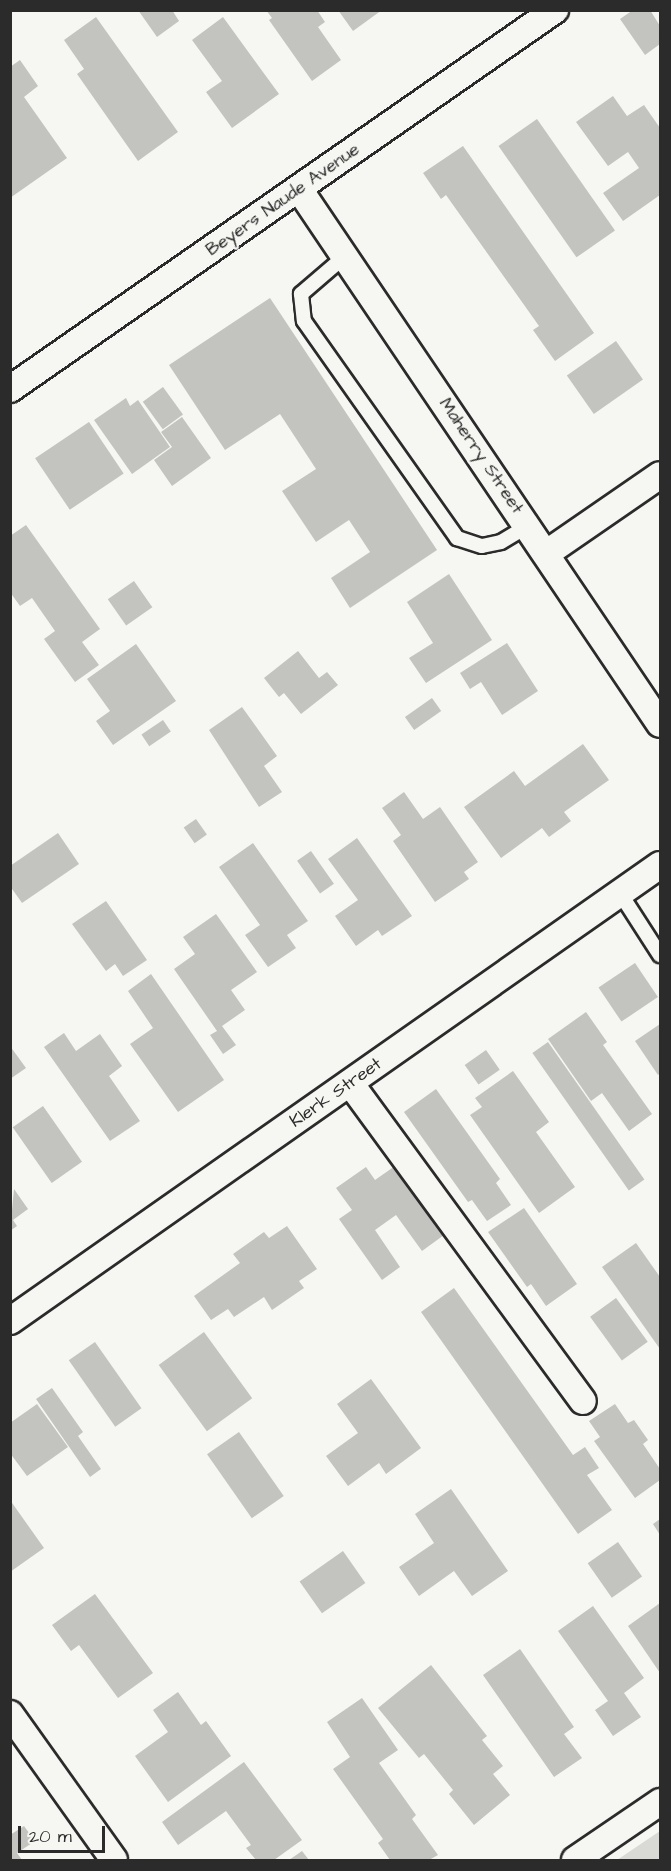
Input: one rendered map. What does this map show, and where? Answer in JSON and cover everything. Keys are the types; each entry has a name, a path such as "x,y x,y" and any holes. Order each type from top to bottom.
{"street":[{"name":"Beyers Naude Avenue","path":"10,389 555,10"},
{"name":"Maherry Street","path":"298,189 547,553 660,724"},
{"path":"547,553 660,475"},
{"name":"Klerk Street","path":"10,1321 660,865"},
{"path":"350,1083 583,1401"},
{"path":"10,1714 114,1860"},
{"path":"575,1860 660,1802"}],"lane":[{"path":"344,257 301,294 304,321 457,538 482,546 501,542 528,526"},
{"path":"620,894 660,955"}],"shaded area":[{"path":"660,1831 660,1860 617,1860"}],"building":[{"path":"138,10 172,10 179,21 157,37"},
{"path":"266,10 317,10 325,22 318,27 341,60 312,81 269,20 272,18"},
{"path":"338,10 382,10 353,31"},
{"path":"633,10 650,10 660,26 660,44 645,55 620,19"},
{"path":"96,17 178,132 138,161 77,74 84,69 64,40"},
{"path":"223,17 279,94 232,128 206,92 222,81 192,40"},
{"path":"20,60 38,86 24,97 67,158 10,198 10,67"},
{"path":"613,96 627,116 644,105 660,128 660,195 623,221 603,193 639,168 628,152 608,166 576,122"},
{"path":"537,119 615,230 577,257 498,146"},
{"path":"463,146 594,333 555,361 533,330 539,326 446,195 441,199 423,173"},
{"path":"270,298 437,550 350,608 331,578 370,552 349,520 316,542 282,491 316,469 280,414 225,450 169,365"},
{"path":"616,341 643,380 594,414 567,375"},
{"path":"163,387 183,415 163,429 143,402"},
{"path":"126,398 130,406 138,400 170,447 132,474 94,420"},
{"path":"182,417 211,458 172,486 154,460 172,447 161,432"},
{"path":"89,422 124,473 70,510 35,458"},
{"path":"26,525 100,629 82,642 99,665 75,682 44,639 55,631 32,598 20,606 10,592 10,536"},
{"path":"449,574 492,640 426,683 409,658 433,643 407,602"},
{"path":"134,581 152,607 126,626 108,599"},
{"path":"507,643 538,691 502,715 481,682 470,689 460,673"},
{"path":"136,644 176,701 113,745 96,721 110,711 87,679"},
{"path":"298,651 319,678 327,672 338,685 301,714 284,693 279,697 264,678"},
{"path":"432,698 441,711 414,730 405,717"},
{"path":"242,707 277,756 264,766 282,792 259,807 209,730"},
{"path":"163,720 171,732 149,746 141,735"},
{"path":"583,744 609,780 564,812 571,821 549,837 542,828 501,858 464,807 514,771 525,786"},
{"path":"404,792 423,819 440,807 478,862 464,872 469,879 435,902 393,841 401,835 382,808"},
{"path":"196,819 207,835 195,843 184,828"},
{"path":"58,833 79,864 22,903 10,886 10,866"},
{"path":"357,838 412,916 382,936 378,930 356,946 335,916 358,900 328,859"},
{"path":"253,843 308,921 287,935 296,948 268,967 245,935 260,925 219,867"},
{"path":"311,851 334,884 320,894 297,861"},
{"path":"106,901 147,960 123,976 115,964 106,971 72,924"},
{"path":"216,914 257,972 231,990 245,1010 222,1026 236,1045 223,1054 210,1035 217,1031 174,969 195,954 183,937"},
{"path":"635,963 658,997 621,1022 599,988"},
{"path":"151,974 224,1080 178,1112 130,1044 153,1028 128,991"},
{"path":"586,1012 607,1042 603,1045 652,1114 629,1131 602,1093 591,1101 548,1039"},
{"path":"660,1024 660,1073 658,1075 635,1041"},
{"path":"64,1033 76,1051 100,1034 122,1066 109,1076 140,1121 110,1141 44,1047"},
{"path":"548,1042 644,1180 629,1191 532,1053"},
{"path":"10,1046 26,1068 10,1079"},
{"path":"486,1050 500,1070 478,1085 465,1065"},
{"path":"513,1071 549,1122 536,1132 575,1187 539,1213 470,1115 482,1107 475,1098"},
{"path":"436,1089 500,1179 496,1183 511,1205 487,1221 472,1200 468,1202 404,1112"},
{"path":"43,1106 82,1162 52,1183 13,1127"},
{"path":"395,1166 444,1235 422,1251 396,1215 375,1230 400,1267 382,1280 339,1219 352,1210 336,1188 366,1167 375,1180"},
{"path":"14,1189 28,1209 13,1220 17,1226 10,1231"},
{"path":"524,1208 577,1284 546,1306 531,1284 527,1287 488,1232"},
{"path":"287,1226 317,1269 299,1281 304,1288 272,1310 264,1297 234,1317 228,1309 211,1320 194,1296 240,1263 233,1254 264,1232 269,1238"},
{"path":"636,1243 660,1277 660,1349 602,1267"},
{"path":"454,1288 573,1455 585,1447 599,1468 587,1475 612,1510 578,1534 421,1312"},
{"path":"616,1298 648,1342 622,1360 590,1317"},
{"path":"204,1332 252,1398 207,1431 159,1365"},
{"path":"95,1342 141,1408 115,1427 69,1360"},
{"path":"371,1379 421,1448 386,1474 379,1463 348,1486 326,1456 358,1433 337,1404"},
{"path":"52,1388 83,1432 78,1436 101,1469 90,1477 36,1399"},
{"path":"37,1404 68,1447 27,1476 10,1453 10,1423"},
{"path":"615,1404 628,1423 634,1420 648,1440 643,1444 660,1469 660,1480 635,1498 594,1441 600,1437 589,1421"},
{"path":"239,1432 284,1496 252,1518 207,1454"},
{"path":"451,1489 508,1571 472,1596 454,1571 419,1596 399,1567 434,1543 415,1514"},
{"path":"10,1500 44,1548 10,1572"},
{"path":"660,1519 660,1535 653,1524"},
{"path":"618,1542 642,1576 612,1598 588,1563"},
{"path":"343,1551 365,1583 322,1613 300,1581"},
{"path":"95,1594 153,1673 118,1698 79,1645 71,1651 52,1625"},
{"path":"660,1603 660,1673 628,1626"},
{"path":"593,1606 644,1678 624,1693 641,1717 613,1736 595,1710 608,1701 558,1631"},
{"path":"520,1649 574,1727 564,1734 582,1758 554,1777 483,1675"},
{"path":"431,1665 487,1736 482,1740 503,1766 493,1774 510,1795 474,1825 449,1794 453,1790 424,1754 419,1758 378,1708"},
{"path":"178,1692 201,1725 206,1721 231,1756 168,1802 135,1756 168,1732 153,1710"},
{"path":"362,1698 398,1750 379,1763 416,1815 412,1819 438,1855 429,1860 390,1860 378,1843 383,1839 333,1769 350,1757 327,1722"},
{"path":"244,1762 302,1840 274,1860 256,1860 246,1848 251,1845 226,1811 178,1845 162,1822"},
{"path":"24,1826 35,1841 17,1853 22,1860 10,1860 10,1835"},
{"path":"302,1851 309,1860 289,1860"}]}
